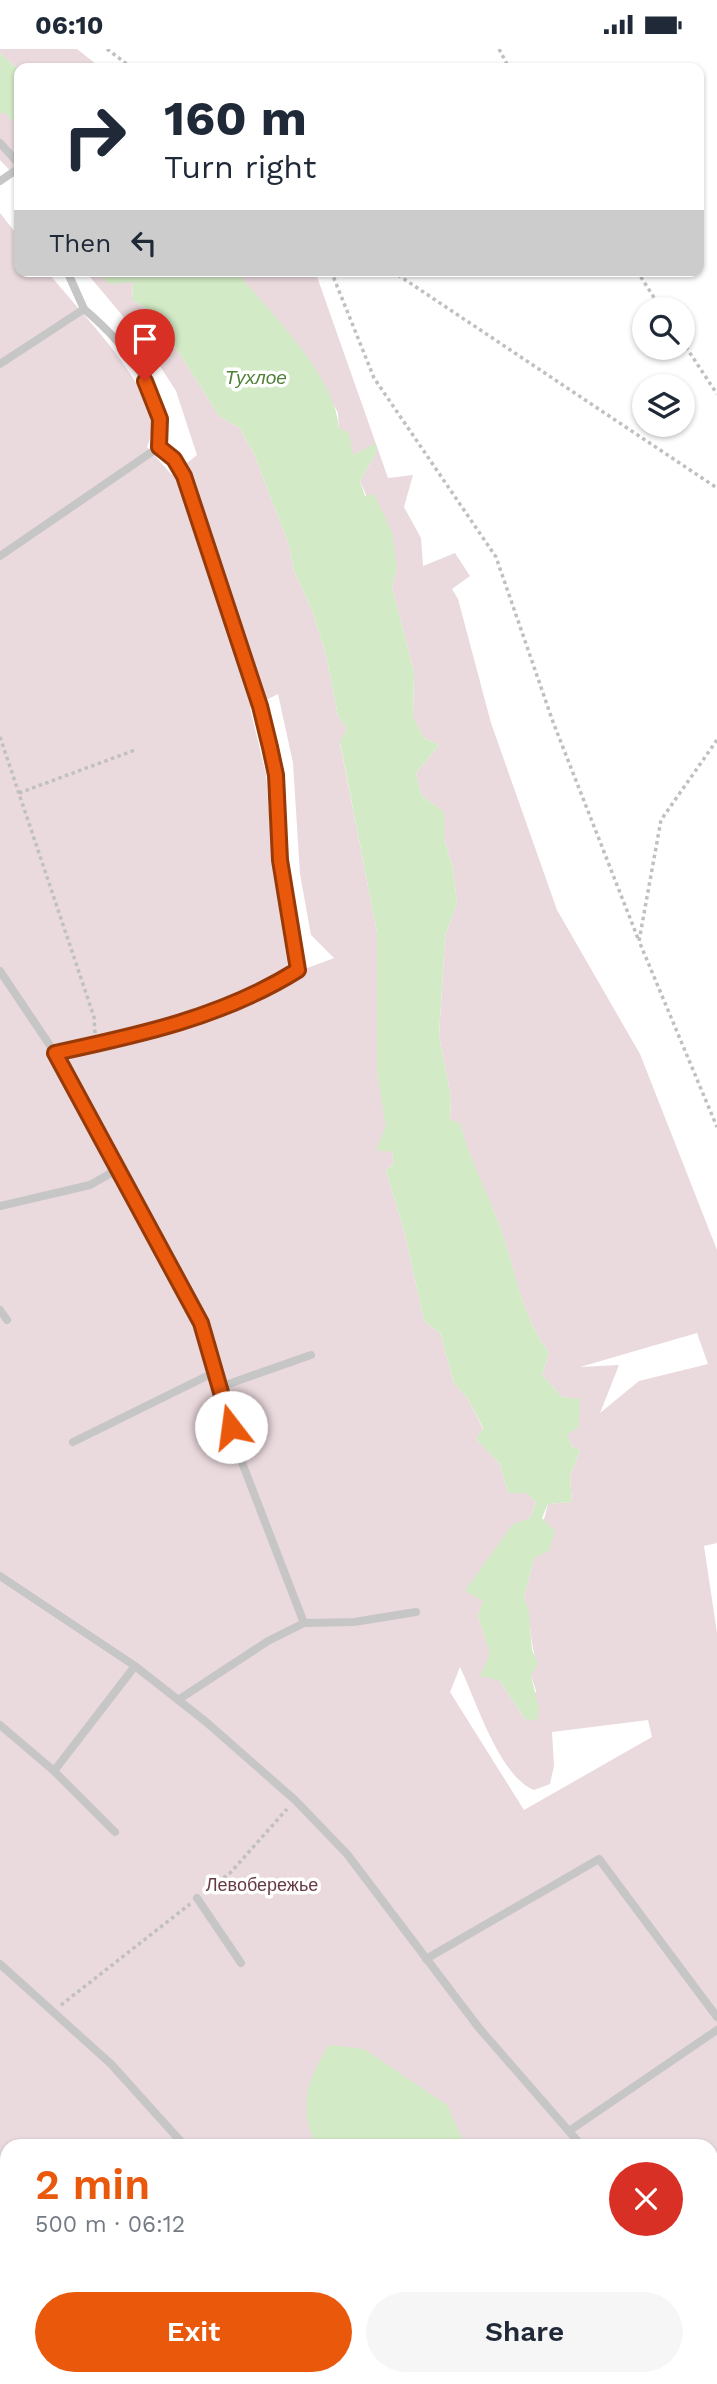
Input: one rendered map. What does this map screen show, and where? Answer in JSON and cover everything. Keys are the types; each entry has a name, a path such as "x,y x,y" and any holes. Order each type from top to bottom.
{"lane":[{"path":"0,143 14,160"},
{"path":"0,181 14,170"},
{"path":"70,277 84,309 112,333 145,381 160,419 159,447"},
{"path":"0,364 84,309"},
{"path":"0,556 159,447"},
{"path":"55,1053 156,1031 198,1017 253,995 298,970 280,860 276,775 260,706 184,476 174,459 159,447"},
{"path":"0,971 55,1053 120,1168 201,1323 217,1371 236,1447 304,1623"},
{"path":"0,1206 90,1185 120,1168"},
{"path":"0,1310 6,1320"},
{"path":"220,1387 311,1355"},
{"path":"73,1442 217,1371"},
{"path":"0,1576 135,1666 295,1800 347,1854 479,2028 576,2139"},
{"path":"178,1700 268,1641 304,1623 354,1622 416,1612"},
{"path":"54,1771 135,1666"},
{"path":"0,1725 54,1771 115,1832"},
{"path":"426,1959 598,1859 717,2017"},
{"path":"197,1898 241,1963"},
{"path":"0,1964 111,2064 179,2139"},
{"path":"569,2131 717,2030"}],"path":[{"path":"107,49 125,63"},
{"path":"333,277 374,378 496,557 552,722 717,1127"},
{"path":"401,277 717,488"},
{"path":"641,277 654,297"},
{"path":"695,360 717,394"},
{"path":"0,737 94,1017 95,1045"},
{"path":"639,941 661,820 717,740"},
{"path":"19,793 135,750"},
{"path":"52,2012 231,1872 295,1800"}],"green space":[{"path":"0,49 77,49 95,63 14,63 14,66 0,53"},
{"path":"0,113 6,113 14,123 14,175 0,160"},
{"name":"Левобережье","path":"0,213 14,231 14,277 52,277 106,340 144,398 151,419 147,447 172,475 197,455 176,391 143,340 90,277 114,277 133,281 132,300 144,307 180,354 219,416 240,428 254,454 289,545 294,571 312,610 326,655 338,716 347,728 340,743 377,932 377,1072 394,1163 386,1171 405,1234 424,1321 440,1333 454,1383 468,1399 483,1429 476,1439 500,1464 508,1493 526,1493 536,1502 530,1518 512,1526 478,1616 499,1680 525,1719 536,1691 531,1676 537,1663 524,1597 548,1504 572,1502 570,1476 580,1450 572,1447 567,1435 580,1400 562,1397 542,1375 549,1353 530,1321 497,1219 460,1124 450,1120 451,1098 439,1036 445,936 457,903 453,868 444,839 444,812 421,795 416,773 439,745 424,738 413,717 414,673 392,587 397,567 360,481 376,453 375,444 353,455 339,428 338,413 310,361 241,277 317,277 388,478 413,475 404,507 421,538 423,566 455,553 470,576 452,589 458,599 491,723 557,910 640,1054 717,1250 717,1543 704,1546 717,1633 717,2139 0,2139","holes":["278,694 293,763 300,874 311,935 334,958 289,975 273,863 266,774 250,708","697,1333 708,1364 639,1381 600,1413 619,1365 580,1367","460,1667 499,1754 521,1782 534,1790 550,1784 554,1766 552,1732 648,1720 652,1737 524,1810 450,1692"]}],"water":[{"path":"0,53 14,66 14,123 6,113 0,113"},
{"name":"Тухлое","path":"102,277 241,277 313,365 335,407 339,428 349,433 353,455 376,443 376,453 360,481 365,496 374,494 392,532 397,567 392,587 414,673 413,717 424,738 439,745 416,773 421,795 444,812 444,839 453,868 457,903 445,936 439,1036 451,1098 450,1120 460,1123 472,1160 497,1219 530,1321 549,1353 542,1375 562,1397 580,1399 579,1427 567,1435 572,1447 580,1450 570,1476 572,1502 548,1504 542,1518 555,1531 549,1551 534,1558 524,1597 529,1612 532,1650 538,1663 531,1676 539,1709 537,1721 525,1719 499,1680 480,1676 490,1654 478,1616 483,1601 465,1591 512,1525 530,1518 536,1502 526,1493 508,1493 500,1464 476,1439 483,1428 468,1399 454,1383 440,1333 424,1321 405,1234 386,1171 394,1163 392,1152 376,1150 386,1127 377,1072 377,932 340,742 347,728 338,716 326,655 312,610 294,571 289,545 254,454 240,428 219,416 180,354 144,307 132,300 133,282 110,284"},
{"path":"329,2045 364,2049 447,2105 462,2139 314,2139 307,2120 306,2107 315,2069"}],"route":[{"path":"145,381 160,419 159,447 174,459 184,476 260,706 276,775 280,860 298,970 253,995 198,1017 156,1031 55,1053 120,1168 201,1323 231,1427"}]}
